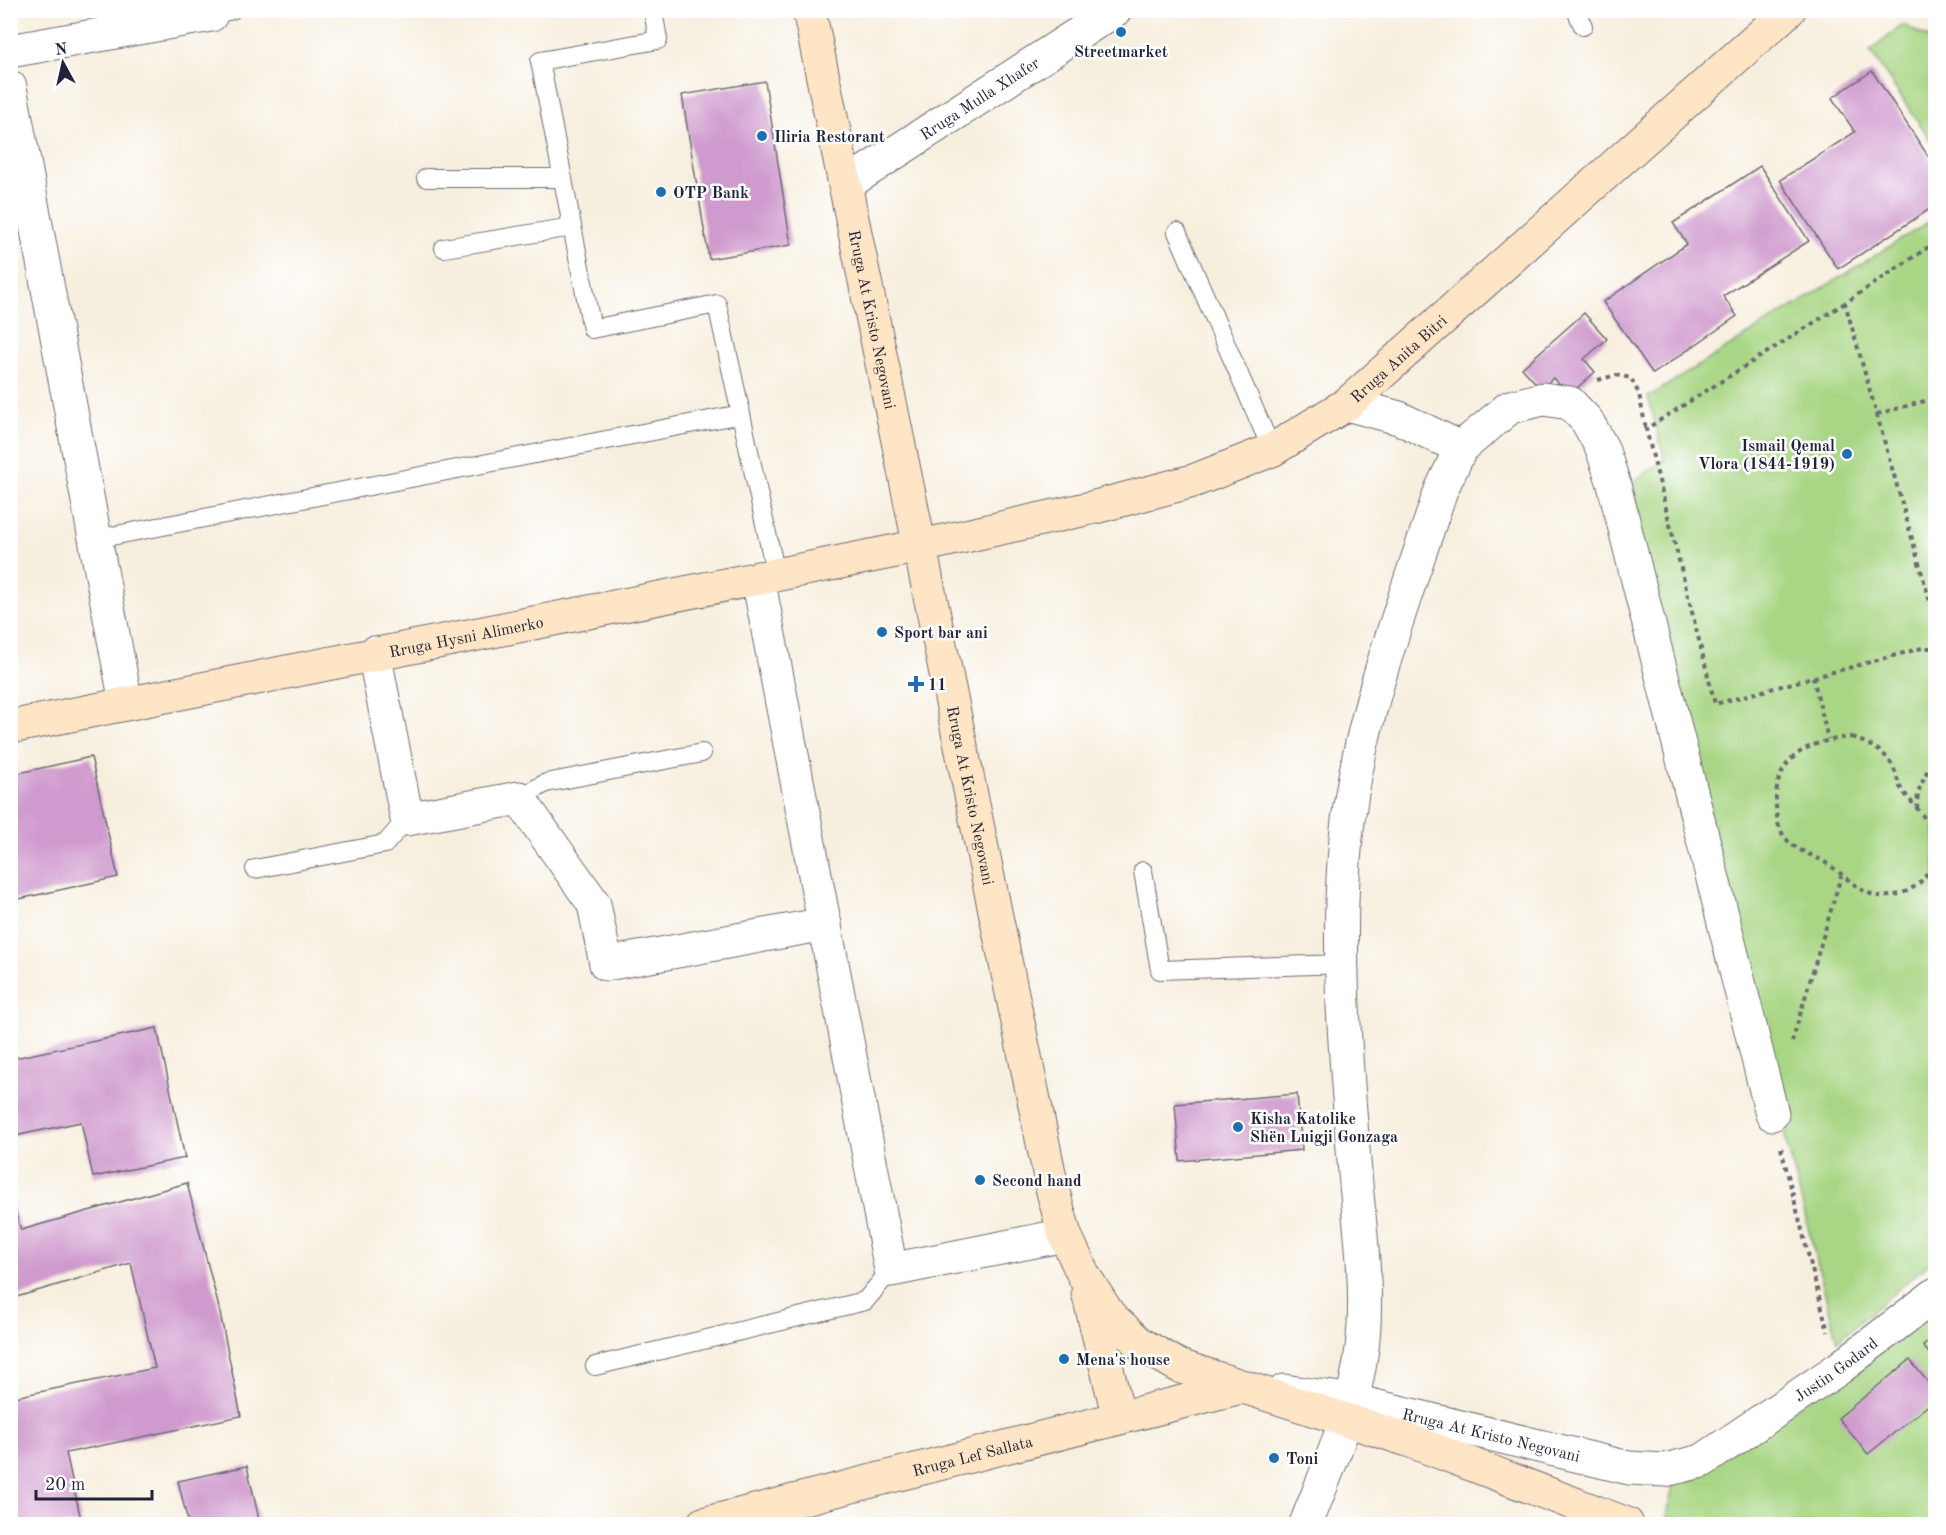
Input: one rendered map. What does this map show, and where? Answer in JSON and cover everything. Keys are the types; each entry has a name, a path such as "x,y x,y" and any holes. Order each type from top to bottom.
{"main road":[{"name":"Rruga At Kristo Negovani","path":"808,10 921,546 1053,1192 1065,1235 1084,1276 1109,1315 1139,1343 1179,1366 1241,1386 1350,1410 1408,1440 1481,1467 1585,1518 1627,1524"},
{"name":"Rruga Anita Bitri","path":"921,546 1095,507 1193,481 1272,450 1347,404 1789,10"},
{"name":"Rruga Hysni Alimerko","path":"10,727 921,546"},
{"path":"1084,1276 1119,1418"},
{"name":"Rruga Lef Sallata","path":"703,1524 1241,1386"}],"street":[{"name":"Rruga Mulla Xhafer","path":"845,185 1115,10"},
{"path":"10,51 217,12"},
{"path":"11,89 126,703"},
{"path":"1306,1524 1350,1410 1363,1346 1363,1277 1346,1054 1343,964 1346,840 1356,762 1441,490 1461,448 1510,407 1543,399 1570,403 1587,421 1602,448 1613,481 1772,1113"},
{"path":"1347,404 1399,417 1461,448"},
{"path":"767,576 825,924 891,1270 1065,1235"},
{"path":"374,653 407,819 519,798 594,904 606,964 825,924"},
{"name":"Justin Godard","path":"1734,1441 1838,1369 1935,1294"},
{"name":"Rruga At Kristo Negovani","path":"1350,1410 1629,1468 1665,1470 1702,1461 1734,1441"}],"lane":[{"path":"653,10 658,40 540,61 592,329 717,304 741,414 767,576"},
{"path":"426,178 563,178"},
{"path":"444,248 572,227"},
{"path":"1178,231 1272,450"},
{"path":"96,539 741,414"},
{"path":"519,798 546,783 702,753"},
{"path":"255,869 385,844 407,819"},
{"path":"1143,871 1160,970 1343,964"},
{"path":"595,1366 865,1301 891,1270"}],"path":[{"path":"1646,429 1845,303 1935,242"},
{"path":"1845,303 1935,623"},
{"path":"1570,403 1595,380 1616,375 1631,378 1639,394 1715,704 1922,648 1935,648"},
{"path":"1877,414 1935,398"},
{"path":"1813,677 1828,739"},
{"path":"1852,737 1875,747 1892,764 1900,786 1917,809 1927,821 1935,852 1930,870 1922,882 1894,896 1876,897 1859,890 1826,863 1796,848 1782,833 1776,813 1776,790 1783,768 1803,749 1828,739 1852,737"},
{"path":"1917,809 1918,792 1935,751"},
{"path":"1791,1046 1840,876"},
{"path":"1772,1113 1838,1369"}],"green space":[{"path":"1903,25 1935,41 1935,147 1870,51"},
{"path":"1935,218 1935,1258 1837,1341 1621,490 1665,460 1648,397"},
{"path":"1935,1295 1935,1524 1699,1524 1667,1516 1675,1475"}],"building":[{"path":"1872,71 1936,168 1936,205 1838,269 1780,180 1855,132 1832,98"},
{"path":"765,81 791,245 709,259 682,95"},
{"path":"1760,166 1809,241 1723,296 1737,316 1653,374 1603,302 1687,244 1673,223"},
{"path":"1584,313 1607,339 1584,359 1595,372 1569,395 1553,378 1541,389 1522,368"},
{"path":"91,757 118,877 10,901 10,775"},
{"path":"157,1028 185,1158 93,1177 81,1122 10,1137 10,1059"},
{"name":"Kisha Katolike Shën Luigji Gonzaga","path":"1297,1094 1302,1150 1180,1161 1175,1104"},
{"path":"187,1183 219,1308 241,1416 66,1453 82,1524 15,1524 10,1506 10,1398 155,1368 131,1263 10,1299 10,1195 21,1230"},
{"path":"1936,1335 1936,1361 1923,1346"},
{"path":"1910,1360 1936,1392 1936,1399 1868,1454 1838,1418"},
{"path":"247,1466 260,1524 179,1524 188,1522 178,1481"}],"place":[{"name":"Streetmarket","path":"1121,32"},
{"name":"Iliria Restorant","path":"762,136"},
{"name":"OTP Bank","path":"661,192"},
{"name":"Ismail Qemal Vlora (1844-1919)","path":"1847,454"},
{"name":"Sport bar ani","path":"882,632"},
{"name":"11","path":"916,684"},
{"name":"Kisha Katolike Shën Luigji Gonzaga","path":"1238,1127"},
{"name":"Second hand","path":"980,1180"},
{"name":"Mena's house","path":"1064,1359"},
{"name":"Toni","path":"1274,1458"}]}
